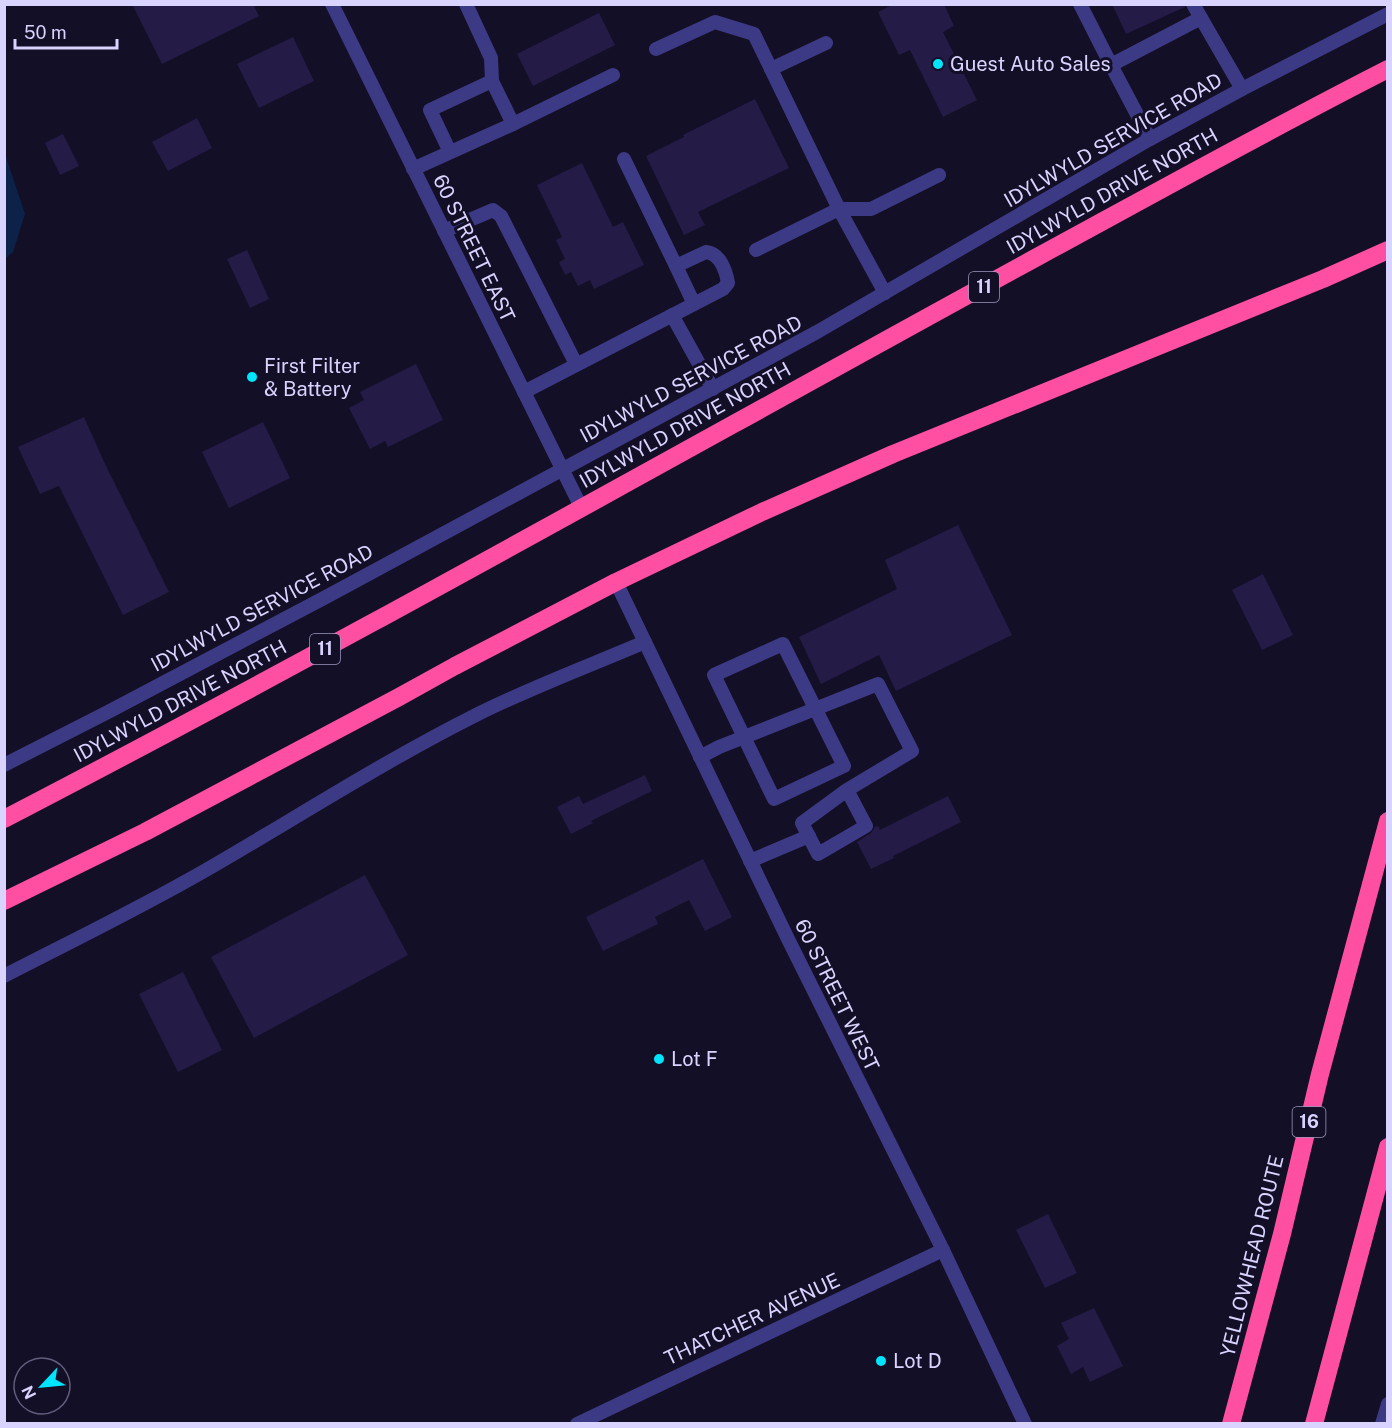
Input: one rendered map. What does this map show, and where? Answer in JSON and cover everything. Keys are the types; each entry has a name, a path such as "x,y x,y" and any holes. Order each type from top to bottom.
{"highway":[{"name":"IDYLWYLD DRIVE NORTH","path":"4,819 320,652 1274,128 1388,69"},
{"path":"4,901 145,832 616,582 762,512 893,454 1312,284 1388,250"},
{"name":"YELLOWHEAD ROUTE","path":"1231,1424 1282,1234 1320,1074 1388,821"},
{"path":"4,914 145,832"},
{"path":"1314,1424 1388,1146"}],"street":[{"name":"60 STREET EAST","path":"332,4 582,507"},
{"path":"466,4 491,57 492,81 513,124"},
{"path":"1080,4 1150,139"},
{"path":"1193,4 1242,89"},
{"name":"IDYLWYLD SERVICE ROAD","path":"4,765 108,712 817,333 1150,139 1388,14"},
{"path":"1111,65 1201,18"},
{"path":"656,49 716,22 754,34 839,209 885,293"},
{"path":"771,69 826,43"},
{"path":"413,169 614,75"},
{"path":"450,152 430,110 492,81"},
{"path":"624,159 694,304"},
{"path":"756,250 839,209 871,209 939,175"},
{"path":"444,231 492,210 501,216 576,364"},
{"path":"524,392 723,289 728,283 717,256 712,252 706,252 676,266"},
{"path":"672,315 712,389"},
{"name":"60 STREET WEST","path":"616,582 750,861 943,1250 1025,1424"},
{"path":"4,976 160,895 351,783 479,713 645,642"},
{"path":"700,757 719,747 744,737 815,709 878,684 912,751 851,788 802,823 818,854 866,826 851,788 844,766 815,709 783,644 714,675 744,737 774,799 844,766"},
{"path":"750,861 809,836"},
{"name":"THATCHER AVENUE","path":"577,1424 943,1250"},
{"path":"1382,1424 1388,1404"}],"water":[{"path":"4,151 25,214 13,252 5,259"}],"building":[{"path":"132,4 253,4 259,16 162,64"},
{"path":"894,4 944,4 954,26 943,32 977,100 943,117 910,50 899,55 878,12"},
{"path":"1112,4 1184,4 1185,7 1126,34"},
{"path":"599,13 615,45 533,86 517,54"},
{"path":"293,37 314,81 259,108 237,64"},
{"path":"755,99 789,168 698,212 705,225 684,235 646,156"},
{"path":"197,118 212,148 168,171 152,142"},
{"path":"63,134 79,166 60,175 45,143"},
{"path":"582,163 613,227 623,222 644,265 594,289 590,280 578,286 571,272 565,275 559,262 565,259 556,240 562,237 537,185"},
{"path":"247,250 269,299 250,308 227,259"},
{"path":"416,364 443,420 388,447 385,441 370,449 349,408 364,400 360,392"},
{"path":"84,417 169,592 123,615 59,486 40,494 18,447"},
{"path":"263,422 290,478 229,508 202,452"},
{"path":"958,525 1012,635 896,691 879,655 821,684 799,637 897,589 885,560"},
{"path":"1263,574 1293,635 1262,650 1232,590"},
{"path":"645,775 652,791 591,821 593,823 571,834 557,807 579,796 583,804"},
{"path":"948,796 961,822 871,869 857,842 871,833 875,827 878,826 880,830"},
{"path":"703,859 732,917 705,931 689,900 655,917 658,924 603,951 586,917"},
{"path":"365,875 408,955 254,1038 211,957"},
{"path":"183,972 222,1050 178,1072 139,994"},
{"path":"1048,1214 1077,1273 1045,1288 1016,1230"},
{"path":"1094,1308 1123,1366 1090,1382 1083,1367 1071,1374 1057,1346 1069,1339 1061,1323"}],"place":[{"name":"Guest Auto Sales","path":"938,64"},
{"name":"First Filter & Battery","path":"252,377"},
{"name":"Lot F","path":"659,1059"},
{"name":"Lot D","path":"881,1361"}]}
